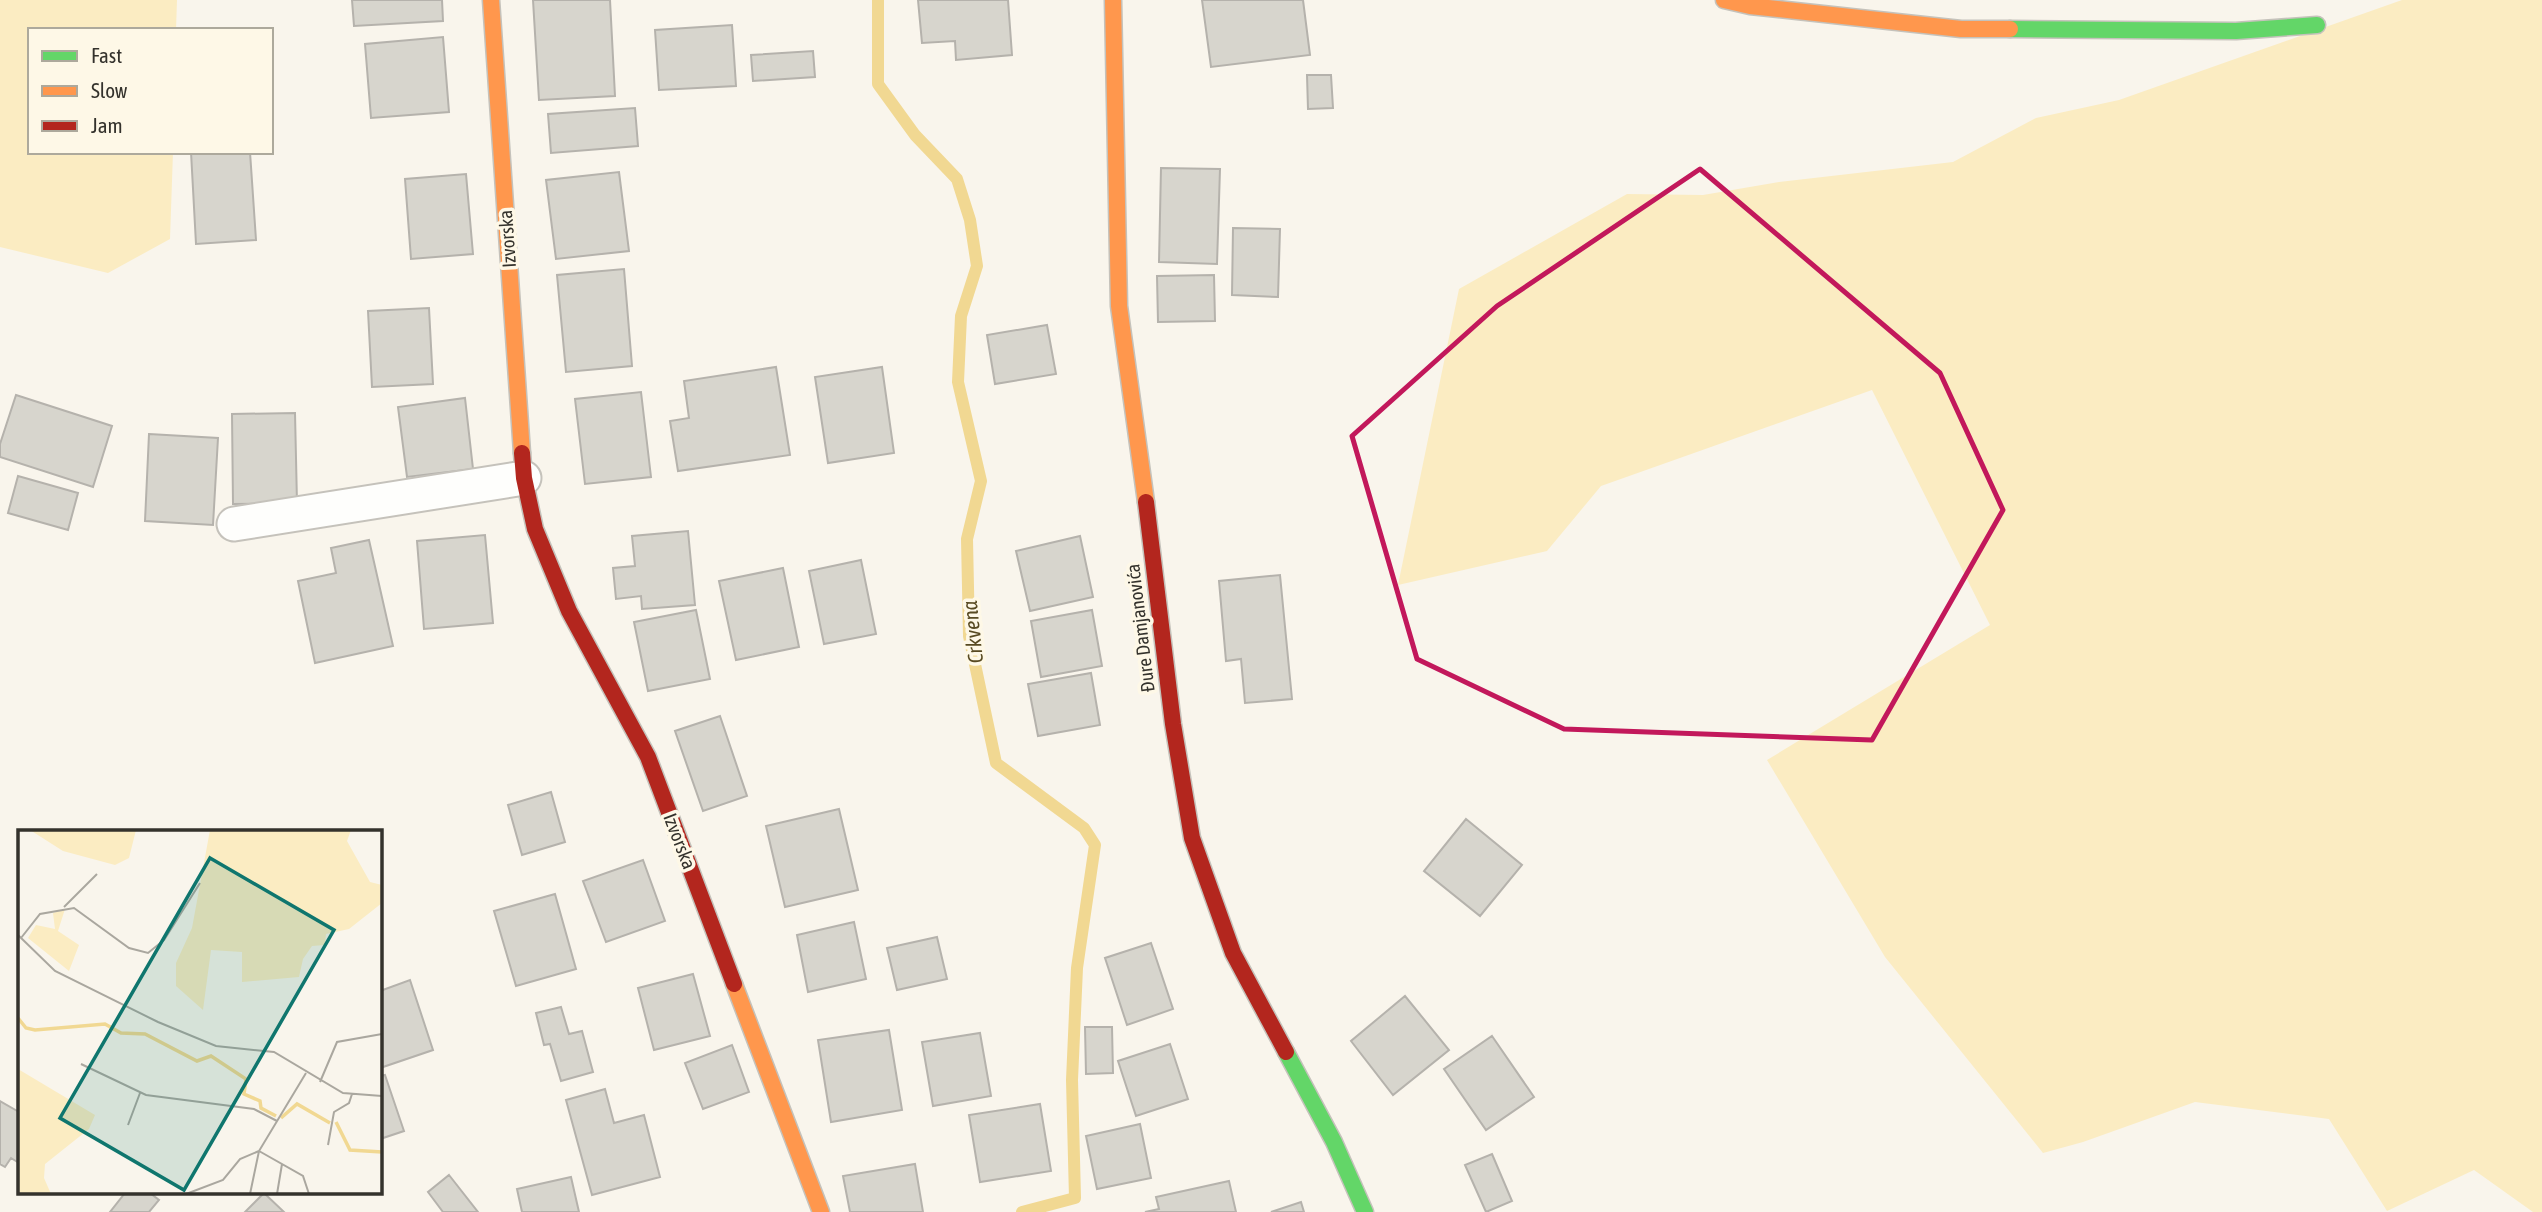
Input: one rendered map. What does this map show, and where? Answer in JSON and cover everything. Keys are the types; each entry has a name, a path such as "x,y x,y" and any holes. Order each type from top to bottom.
{"street":[{"name":"Izvorska","path":"491,0 524,478 535,529 569,611 648,757 821,1212"},
{"name":"Đure Damjanovića","path":"1113,0 1119,306 1153,552 1172,724 1192,838 1233,953 1334,1142 1365,1212"},
{"path":"1724,0 1750,6 1961,29 2236,31 2317,25"},
{"path":"234,524 524,478"}],"highlighted area":[{"path":"1700,169 1940,373 2003,510 1872,740 1564,729 1417,659 1352,436 1497,306"}],"shaded area":[{"path":"0,0 177,0 176,28 28,28 28,154 173,154 170,239 108,273 0,247"},
{"path":"2402,0 2542,0 2542,1212 2533,1212 2474,1170 2387,1211 2329,1119 2195,1102 2083,1142 2043,1153 1885,957 1767,760 1990,625 1872,390 1601,486 1547,551 1398,585 1459,289 1627,194 1703,195 1779,182 1953,162 2036,118 2119,100"}],"building":[{"path":"352,0 442,0 443,21 354,26"},
{"path":"533,0 610,0 615,96 539,100"},
{"path":"918,0 1008,0 1012,55 956,60 955,41 922,43"},
{"path":"1202,0 1303,0 1310,55 1211,67"},
{"path":"732,25 736,86 659,90 655,30"},
{"path":"443,37 449,112 371,118 365,44"},
{"path":"813,51 815,77 753,81 751,55"},
{"path":"1307,75 1331,75 1333,108 1308,109"},
{"path":"635,108 638,146 551,153 548,114"},
{"path":"191,154 250,154 256,240 196,244"},
{"path":"1161,168 1220,169 1217,264 1159,262"},
{"path":"619,172 629,251 556,259 546,180"},
{"path":"466,174 473,254 411,259 405,179"},
{"path":"1233,228 1280,229 1278,297 1232,295"},
{"path":"624,269 632,366 566,372 557,275"},
{"path":"1214,275 1215,321 1158,322 1157,276"},
{"path":"429,308 433,384 372,387 368,311"},
{"path":"1047,325 1056,374 995,384 987,335"},
{"path":"776,367 790,455 678,471 670,421 689,418 684,381"},
{"path":"882,367 894,453 828,463 815,377"},
{"path":"641,392 651,477 585,484 575,399"},
{"path":"16,395 112,426 93,487 0,457 0,444"},
{"path":"465,398 473,469 407,477 398,407"},
{"path":"295,413 297,503 233,504 232,414"},
{"path":"149,434 218,438 213,525 145,521"},
{"path":"18,476 78,493 68,530 8,513"},
{"path":"688,531 695,605 642,609 641,596 616,599 613,568 635,566 632,536"},
{"path":"485,535 493,623 424,629 417,541"},
{"path":"1080,536 1093,597 1030,611 1016,551"},
{"path":"369,540 393,646 315,663 298,581 336,573 331,548"},
{"path":"861,560 876,634 824,644 809,571"},
{"path":"783,568 799,647 736,660 719,581"},
{"path":"1280,575 1292,699 1245,703 1241,659 1226,661 1219,581"},
{"path":"696,610 710,679 648,691 634,622"},
{"path":"1092,610 1102,666 1041,677 1031,621"},
{"path":"1091,673 1100,725 1038,736 1028,684"},
{"path":"720,716 747,796 703,811 675,731"},
{"path":"551,792 565,842 522,855 508,805"},
{"path":"839,809 858,890 785,907 766,826"},
{"path":"1466,819 1522,865 1480,916 1424,871"},
{"path":"643,860 665,921 606,942 583,881"},
{"path":"555,894 576,969 516,986 494,911"},
{"path":"854,922 866,979 808,992 797,935"},
{"path":"937,937 947,979 897,990 887,948"},
{"path":"1151,943 1173,1009 1127,1025 1105,958"},
{"path":"693,974 710,1036 654,1050 638,988"},
{"path":"410,980 433,1050 382,1067 382,990"},
{"path":"1405,996 1449,1050 1393,1095 1351,1041"},
{"path":"561,1007 569,1034 582,1031 593,1072 561,1081 550,1044 544,1045 536,1013"},
{"path":"1085,1027 1112,1027 1113,1073 1086,1074"},
{"path":"889,1030 902,1110 831,1122 818,1040"},
{"path":"980,1033 991,1096 933,1106 922,1042"},
{"path":"1492,1036 1534,1097 1486,1130 1444,1069"},
{"path":"1170,1044 1188,1099 1136,1116 1118,1061"},
{"path":"732,1045 749,1092 703,1109 685,1063"},
{"path":"385,1075 404,1131 382,1138 382,1076"},
{"path":"605,1089 614,1123 644,1115 660,1177 592,1195 566,1100"},
{"path":"0,1101 18,1111 18,1162 11,1158 5,1167 0,1164"},
{"path":"1040,1104 1051,1171 980,1182 969,1115"},
{"path":"1140,1124 1151,1178 1097,1189 1086,1136"},
{"path":"1492,1154 1512,1201 1486,1212 1465,1165"},
{"path":"915,1164 923,1212 850,1212 843,1176"},
{"path":"449,1175 478,1212 443,1212 428,1192"},
{"path":"571,1177 579,1212 522,1212 517,1189"},
{"path":"1229,1181 1236,1212 1145,1212 1159,1209 1156,1197"},
{"path":"124,1194 151,1194 159,1200 149,1212 110,1212"},
{"path":"265,1194 284,1212 245,1212"},
{"path":"1301,1202 1304,1212 1271,1212"}],"waterway":[{"name":"Crkvena","path":"878,0 878,84 915,135 957,179 970,220 977,266 961,316 958,382 981,481 967,539 969,636 996,763 1084,828 1095,845 1077,968 1072,1080 1075,1198 1022,1212"}],"traffic: fast":[{"path":"2010,29 2236,31 2317,25"},
{"path":"1286,1052 1334,1142 1365,1212"}],"traffic: slow":[{"path":"491,0 522,453"},
{"path":"1113,0 1119,306 1146,502"},
{"path":"1724,0 1750,6 1961,29 2010,29"},
{"path":"734,984 821,1212"}],"traffic: jam":[{"path":"522,453 524,478 535,529 569,611 648,757 734,984"},
{"path":"1146,502 1173,724 1192,838 1233,953 1286,1052"}]}
